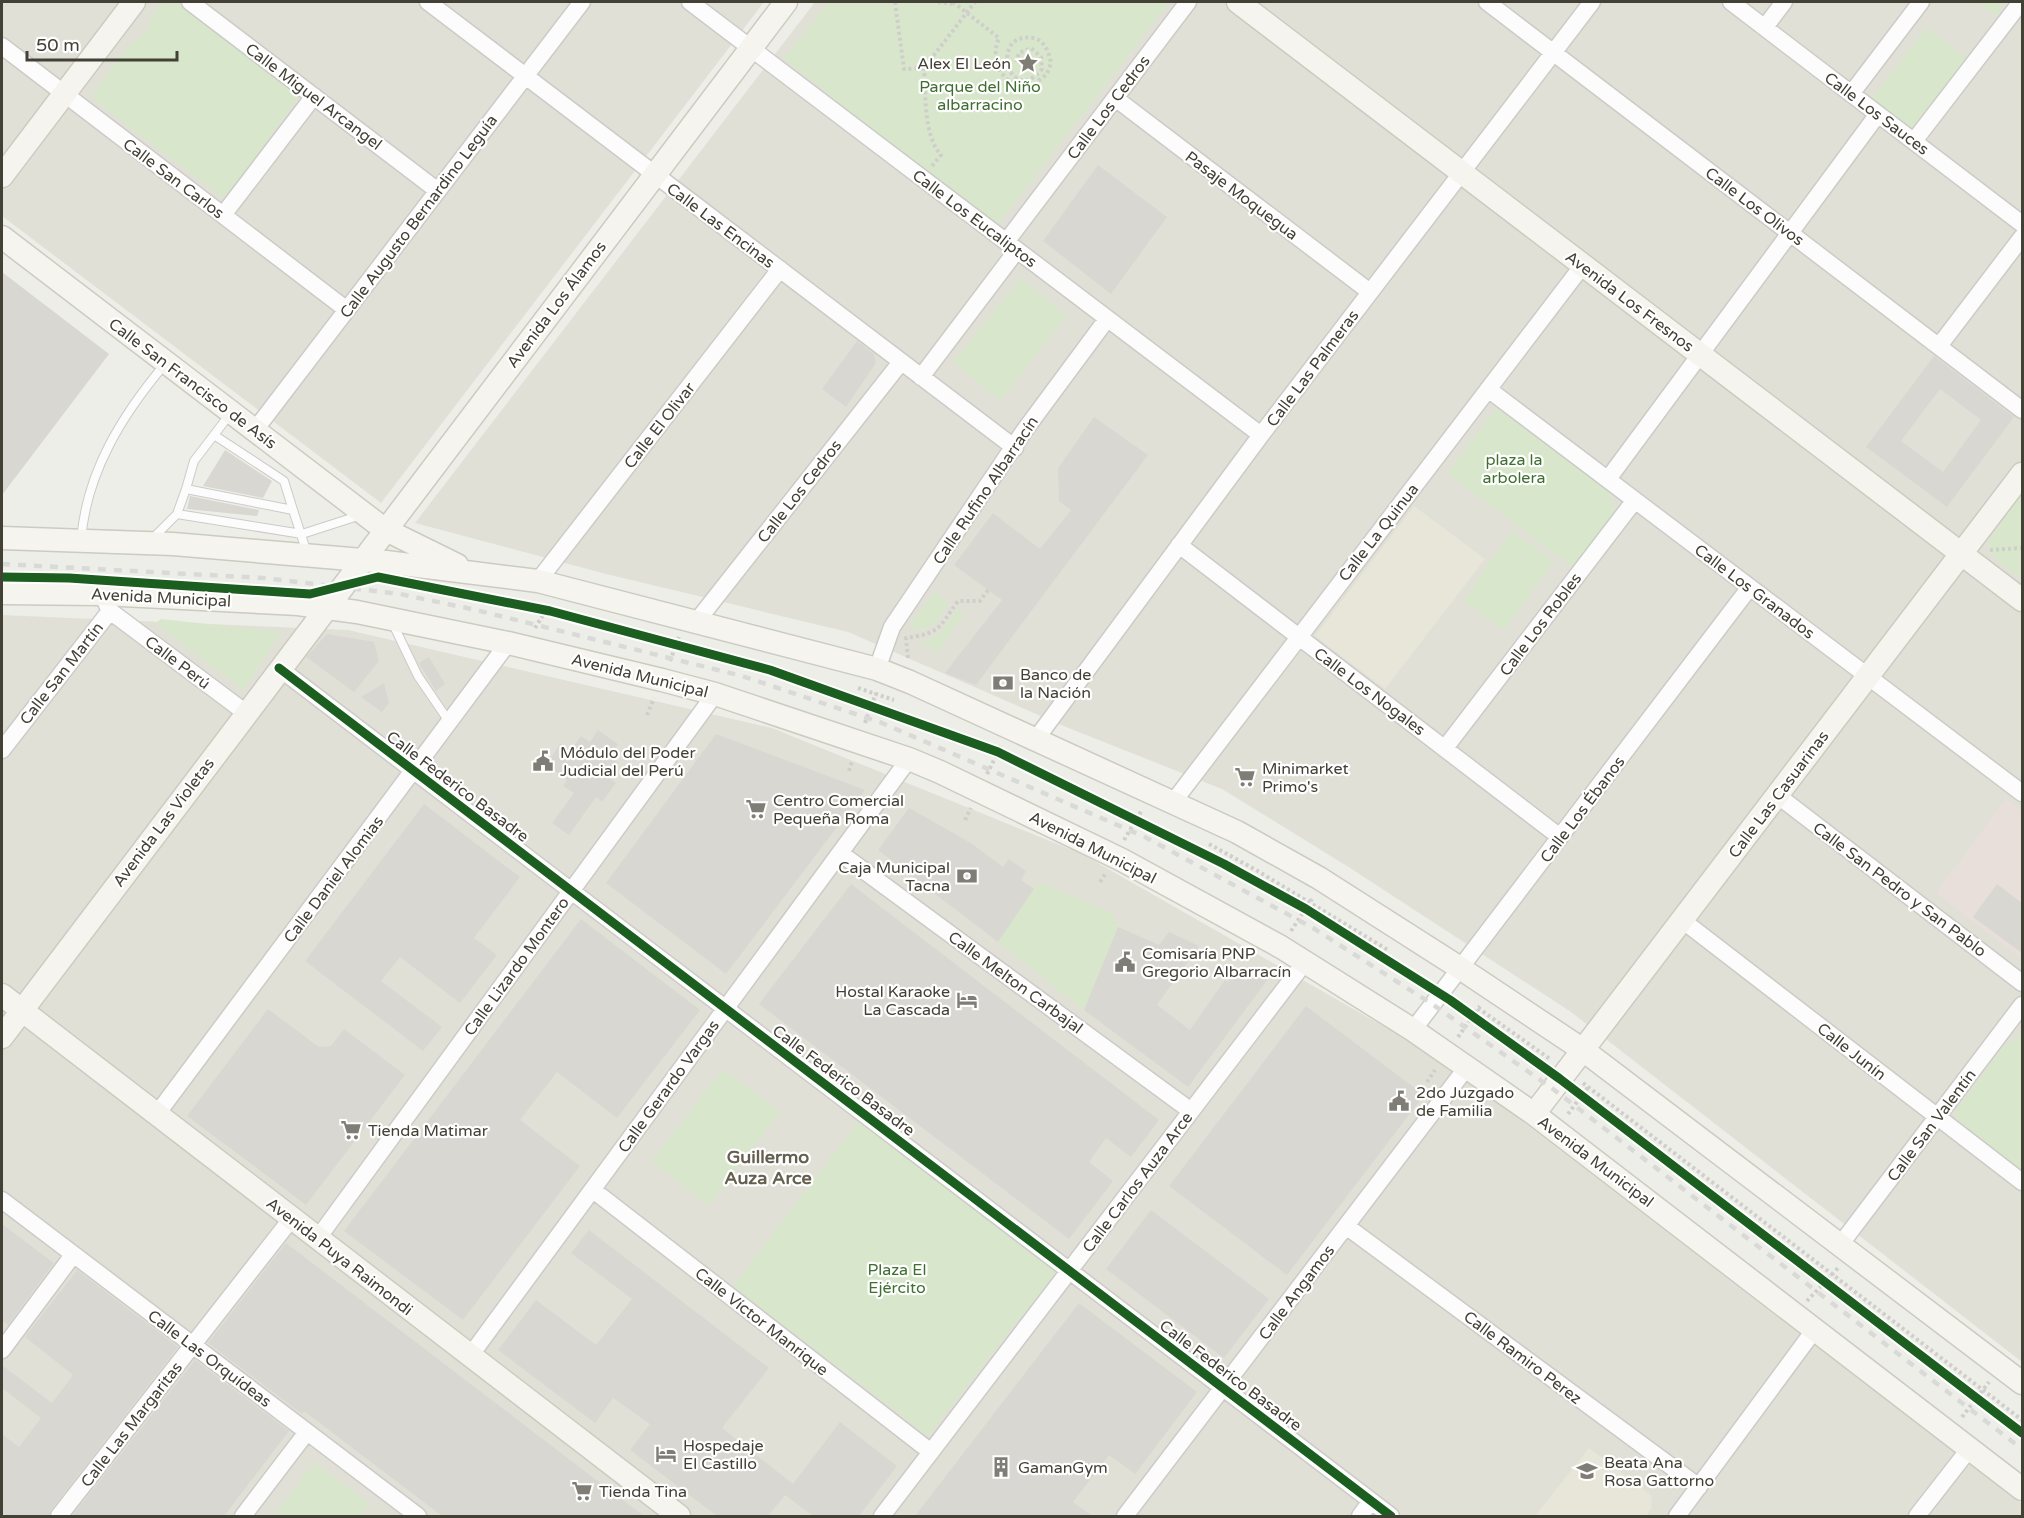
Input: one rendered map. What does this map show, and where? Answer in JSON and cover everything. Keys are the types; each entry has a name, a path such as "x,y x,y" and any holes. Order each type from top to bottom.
{"street":[{"path":"2,176 134,2"},
{"name":"Calle Miguel Arcangel","path":"190,2 438,190"},
{"name":"Calle Las Encinas","path":"428,2 1015,448"},
{"name":"Calle Augusto Bernardino Leguía","path":"255,430 582,2"},
{"name":"Calle Los Eucaliptos","path":"690,2 1261,435"},
{"name":"Avenida Los Álamos","path":"325,607 786,2"},
{"name":"Calle Los Cedros","path":"921,377 1115,98 1188,2"},
{"name":"Avenida Los Fresnos","path":"1238,2 2022,600"},
{"name":"Calle Los Olivos","path":"1487,2 2022,410"},
{"name":"Calle Las Palmeras","path":"1036,739 1261,435 1592,2"},
{"name":"Calle Los Sauces","path":"1731,2 2022,224"},
{"path":"1765,27 1784,2"},
{"path":"1851,94 1922,2"},
{"path":"1914,141 2021,2"},
{"name":"Calle San Carlos","path":"2,46 347,310"},
{"path":"223,215 314,96"},
{"name":"Pasaje Moquegua","path":"1115,98 1370,292"},
{"path":"1608,479 1878,114"},
{"name":"Calle San Francisco de Asís","path":"2,237 384,529 473,573"},
{"path":"1939,346 2022,237"},
{"name":"Calle La Quinua","path":"1155,804 1298,636 1583,265"},
{"name":"Calle El Olivar","path":"538,581 780,270"},
{"name":"Calle Rufino Albarracín","path":"882,670 892,627 1015,448 1024,431 1107,319"},
{"name":"Calle Los Cedros","path":"690,619 901,362"},
{"name":"Calle Los Granados","path":"1488,388 2022,793"},
{"name":"Calle Las Casuarinas","path":"1533,1114 2022,474"},
{"name":"Calle Los Robles","path":"1445,748 1635,500"},
{"path":"2,538 173,544 361,560 538,581 882,670 1036,739 1155,804 1237,832 1324,882 1460,968 1583,1050 2022,1383"},
{"name":"Calle Los Nogales","path":"1179,546 1560,837"},
{"name":"Calle Los Ébanos","path":"1413,1030 1750,587"},
{"name":"Avenida Municipal","path":"2,593 106,602 325,607 508,643 662,680 715,694 909,759 1114,856 1281,947 1413,1030 1533,1114 2022,1489"},
{"name":"Calle Perú","path":"106,602 246,713"},
{"name":"Calle San Martín","path":"2,750 106,602"},
{"name":"Avenida Las Violetas","path":"2,1037 325,607"},
{"name":"Calle Daniel Alomias","path":"157,1114 508,643"},
{"name":"Calle Federico Basadre","path":"279,668 1391,1516"},
{"name":"Calle Lizardo Montero","path":"318,1238 715,694"},
{"name":"Calle Gerardo Vargas","path":"470,1356 909,759"},
{"name":"Calle San Pedro y San Pablo","path":"1777,795 2022,983"},
{"name":"Calle Melton Carbajal","path":"840,853 1191,1111"},
{"name":"Calle Junín","path":"1682,920 2022,1182"},
{"name":"Calle Carlos Auza Arce","path":"882,1516 1305,962"},
{"name":"Avenida Puya Raimondi","path":"2,995 679,1516"},
{"name":"Calle San Valentín","path":"1846,1249 1937,1118 2022,1005"},
{"name":"Calle Angamos","path":"1125,1516 1467,1067"},
{"name":"Calle Víctor Manrique","path":"593,1190 931,1452"},
{"name":"Calle Las Orquídeas","path":"2,1200 418,1516"},
{"name":"Calle Las Margaritas","path":"59,1516 292,1218"},
{"name":"Calle Ramiro Perez","path":"1346,1226 1699,1487"},
{"path":"2,1350 73,1255"},
{"path":"1677,1516 1815,1329"},
{"path":"243,1516 307,1432"},
{"path":"1917,1516 1970,1448"},
{"path":"1360,1516 1371,1501"}],"lane":[{"path":"81,542 83,510 94,474 120,425 166,363"},
{"path":"146,544 177,514 194,461 231,412"},
{"path":"214,435 284,481 308,556"},
{"path":"186,489 294,510"},
{"path":"177,514 302,534 365,514"},
{"path":"391,620 418,676 450,723"}],"path":[{"path":"895,2 904,69 924,68"},
{"path":"938,2 954,3 999,39 995,48 997,65 1003,77 1014,85 1032,86 1047,74 1051,63 1049,52 1036,38 1018,40 1011,46 1006,63 1018,79 1030,80 1036,76 1043,62 1037,51 1025,49 1019,52 1016,62"},
{"path":"922,178 940,155 933,147 930,133 924,68 975,2"},
{"path":"1993,545 1995,553"},
{"path":"908,661 906,638 928,635 937,630 958,602 980,601 988,590"},
{"path":"535,608 561,614"},
{"path":"647,715 676,645 690,619"},
{"path":"664,642 686,648"},
{"path":"849,771 882,670"},
{"path":"854,686 897,702"},
{"path":"860,702 882,710"},
{"path":"994,739 1012,747"},
{"path":"964,820 1002,743"},
{"path":"988,748 1007,757"},
{"path":"1132,805 1155,804"},
{"path":"1100,882 1136,820 1155,804"},
{"path":"1126,814 1146,825"},
{"path":"1199,839 1392,958"},
{"path":"1214,859 1308,905"},
{"path":"1281,947 1324,882"},
{"path":"1427,1082 1492,989"},
{"path":"1443,990 1563,1075 1588,1087 2022,1420"},
{"path":"1555,1131 1605,1066"},
{"path":"1563,1075 1581,1096 1590,1102"},
{"path":"1687,1177 2022,1433"},
{"path":"1795,1314 1833,1273 1846,1249"},
{"path":"1950,1432 2001,1367"}],"shaded area":[{"path":"2,2 764,2 381,503 2,216"},
{"path":"815,2 2022,2 2022,1362 1571,1012 1347,866 1222,789 1066,727 848,632 606,574 415,523"},
{"path":"1414,506 1485,559 1385,689 1315,636"},
{"path":"2,615 348,630 772,728 1082,854 1441,1059 2022,1504 2022,1516 2,1516"},
{"path":"2006,799 2022,811 2022,959 1936,893"},
{"path":"1589,1448 1652,1496 1651,1509 1646,1516 1535,1516"}],"green space":[{"path":"163,2 176,2 297,94 297,100 228,194 221,196 94,100 93,94 136,38 141,37 150,26 148,22"},
{"name":"Parque del Niño albarracino","path":"829,2 1169,2 999,223 993,224 784,59"},
{"path":"1977,2 2006,2 1996,16"},
{"path":"1926,28 1974,63 1920,136 1872,99"},
{"path":"1021,278 1067,316 1000,400 953,362"},
{"name":"plaza la arbolera","path":"1501,403 1609,489 1615,515 1575,569 1447,473"},
{"path":"2022,494 2022,579 1996,559 1988,542"},
{"path":"1512,531 1554,561 1504,630 1463,601"},
{"path":"934,592 949,603 934,626 916,631 910,625"},
{"path":"957,609 964,614 937,653 922,642 940,633"},
{"path":"161,619 281,632 244,690 155,623"},
{"path":"1039,882 1112,913 1118,927 1084,1010 998,942"},
{"path":"2022,1030 2022,1169 2020,1169 1957,1122 1956,1110 2006,1043 2013,1043"},
{"path":"723,1069 780,1112 709,1205 652,1161"},
{"name":"Plaza El Ejército","path":"863,1116 1059,1268 928,1436 733,1286"},
{"path":"315,1463 369,1504 359,1516 274,1516"}],"building":[{"path":"1098,165 1167,217 1111,294 1043,241"},
{"path":"2,272 109,354 2,495"},
{"path":"857,341 874,354 876,363 846,407 822,389"},
{"path":"1934,356 2014,417 1947,507 1866,447","holes":["1940,389 1981,420 1943,472 1901,441"]},
{"path":"1094,417 1148,455 976,685 945,673 1002,600 954,565 993,513 1040,549 1071,510 1059,501 1058,468"},
{"path":"225,450 272,481 263,498 203,486"},
{"path":"190,496 259,510 257,516 187,509"},
{"path":"327,634 374,642 379,661 354,692 306,657"},
{"path":"429,657 445,684 436,691 419,663"},
{"path":"384,683 389,703 382,712 361,697"},
{"path":"598,730 618,744 610,757 618,763 608,777 616,783 602,802 596,797 569,835 552,823 574,793 563,786 567,780 546,765 561,743 571,750 581,736 590,742"},
{"path":"716,734 865,790 726,974 606,883"},
{"path":"424,804 520,877 474,938 497,955 460,1003 400,957 381,981 442,1027 423,1051 305,961"},
{"name":"Caja Municipal Tacna","path":"909,808 971,843 1003,867 1009,859 1026,871 1021,880 1034,889 998,942 878,850"},
{"path":"851,884 1159,1120 1131,1157 1106,1138 1089,1162 1113,1181 1069,1239 759,1004"},
{"path":"1997,884 2022,903 2022,953 1973,917"},
{"path":"581,919 700,1010 617,1118 557,1072 520,1120 580,1166 463,1320 344,1231"},
{"path":"1118,927 1159,945 1169,932 1199,946 1157,1005 1190,1030 1225,980 1228,982 1235,973 1246,981 1253,971 1268,979 1188,1087 1084,1010"},
{"path":"1306,1006 1424,1095 1287,1275 1169,1186"},
{"path":"268,1009 319,1047 331,1046 344,1029 405,1075 306,1205 187,1116"},
{"path":"1151,1210 1269,1299 1224,1358 1106,1269"},
{"path":"2,1224 54,1263 8,1325 2,1320"},
{"path":"589,1230 769,1368 722,1428 793,1484 840,1422 897,1466 859,1516 813,1516 785,1495 768,1516 717,1516 630,1450 650,1424 613,1398 595,1423 498,1350 536,1300 596,1345 632,1299 571,1253"},
{"path":"286,1243 644,1516 442,1516 304,1411 302,1414 208,1343"},
{"path":"77,1270 178,1347 51,1510 49,1516 2,1516 2,1434 19,1447 41,1418 2,1388 2,1365 52,1403 73,1375 25,1337"},
{"path":"1079,1303 1197,1392 1135,1474 1109,1455 1073,1502 1092,1516 915,1516"},
{"path":"195,1360 289,1431 224,1516 72,1516"}],"railway":[{"path":"2,564 264,578 400,594 476,610 742,676 882,723 1145,837 1313,928 1432,1004 1553,1089 2022,1449"}],"cycle path":[{"path":"2,577 69,578 310,594 378,577 550,611 770,670 998,752 1224,864 1306,909 1450,1000 1560,1079 2022,1433"},
{"path":"279,668 1391,1516"}],"place":[{"name":"Alex El León","path":"1028,63"},
{"name":"Banco de la Nación","path":"1003,683"},
{"name":"Módulo del Poder Judicial del Perú","path":"543,761"},
{"name":"Minimarket Primo's","path":"1245,777"},
{"name":"Centro Comercial Pequeña Roma","path":"756,809"},
{"name":"Caja Municipal Tacna","path":"967,876"},
{"name":"Comisaría PNP Gregorio Albarracín","path":"1125,962"},
{"name":"Hostal Karaoke La Cascada","path":"967,1000"},
{"name":"2do Juzgado de Familia","path":"1399,1101"},
{"name":"Tienda Matimar","path":"351,1130"},
{"name":"Hospedaje El Castillo","path":"666,1454"},
{"name":"GamanGym","path":"1001,1467"},
{"name":"Beata Ana Rosa Gattorno","path":"1587,1471"},
{"name":"Tienda Tina","path":"582,1491"}],"district":[{"name":"Guillermo Auza Arce","path":"768,1167"}]}
